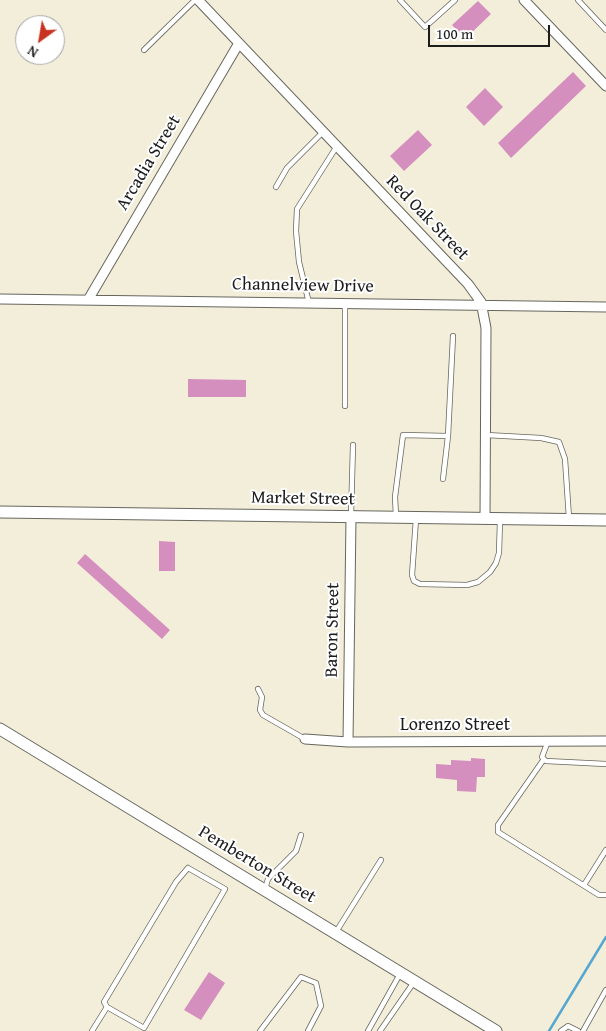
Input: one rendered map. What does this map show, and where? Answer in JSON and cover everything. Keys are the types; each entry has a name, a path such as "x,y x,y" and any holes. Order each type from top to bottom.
{"street":[{"name":"Red Oak Street","path":"197,0 468,284 482,305 486,328 485,519"},
{"path":"524,0 606,86"},
{"name":"Arcadia Street","path":"88,300 239,44"},
{"name":"Channelview Drive","path":"0,299 606,307"},
{"name":"Market Street","path":"0,512 606,520"},
{"name":"Baron Street","path":"348,742 351,517"},
{"name":"Pemberton Street","path":"0,729 496,1031"},
{"name":"Lorenzo Street","path":"305,739 348,742 606,741"}],"lane":[{"path":"144,50 197,0"},
{"path":"400,0 425,27 455,0"},
{"path":"578,0 606,30"},
{"path":"276,187 287,168 323,132"},
{"path":"310,303 299,262 296,231 297,209 337,146"},
{"path":"345,303 345,406"},
{"path":"443,479 448,436 453,336"},
{"path":"396,518 395,497 404,435 448,436"},
{"path":"485,435 541,438 559,442 565,459 569,520"},
{"path":"351,517 353,446"},
{"path":"416,518 412,575 414,581 420,584 467,585 478,582 490,572 496,563 499,553 500,519"},
{"path":"258,689 262,697 260,710 263,715 305,739"},
{"path":"548,741 542,757 546,762 606,764"},
{"path":"544,759 498,825 498,832 599,895 606,895"},
{"path":"265,890 268,879 296,851 301,836"},
{"path":"584,886 606,850"},
{"path":"335,933 381,860"},
{"path":"188,868 225,889 144,1028 107,1007 104,1002 176,882 188,868"},
{"path":"368,1031 401,973"},
{"path":"260,1031 301,977 316,983 321,1006 308,1031"},
{"path":"380,1031 415,981"},
{"path":"582,1031 606,990"},
{"path":"92,1031 107,1007"},
{"path":"561,1031 568,1026 578,1031"}],"building":[{"path":"478,1 491,14 465,39 452,25"},
{"path":"573,72 586,86 511,158 498,143"},
{"path":"485,88 503,107 484,126 466,107"},
{"path":"418,130 432,145 404,171 390,156"},
{"path":"188,379 246,380 246,397 188,397"},
{"path":"159,541 175,542 175,571 159,571"},
{"path":"85,554 170,630 162,639 77,563"},
{"path":"471,758 485,759 485,777 477,777 476,792 457,791 457,780 436,778 436,764 451,765 451,760 471,761"},
{"path":"209,972 225,983 201,1020 184,1010"}],"waterway":[{"path":"549,1031 606,937"}]}
